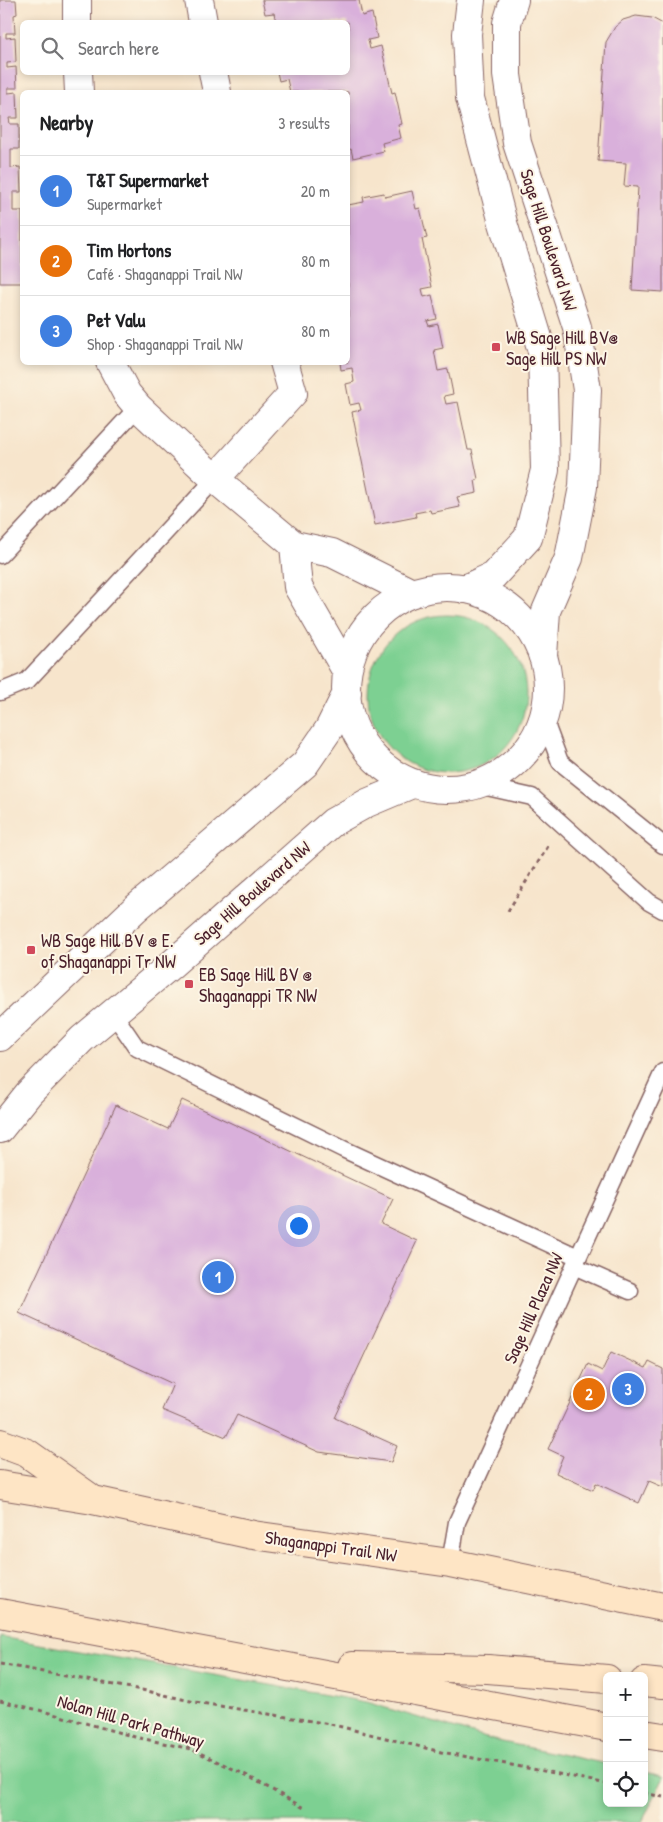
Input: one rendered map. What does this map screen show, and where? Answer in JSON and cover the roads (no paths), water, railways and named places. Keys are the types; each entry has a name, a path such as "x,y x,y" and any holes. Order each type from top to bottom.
{"main road":[{"path":"0,1443 28,1453 93,1500"},
{"name":"Shaganappi Trail NW","path":"0,1485 93,1500 253,1535 450,1563 663,1606"},
{"path":"0,1613 603,1726"},
{"path":"278,1665 488,1668 603,1679"},
{"path":"648,1682 663,1684"},
{"path":"648,1735 663,1737"}],"street":[{"path":"77,0 77,20"},
{"path":"198,0 203,20"},
{"name":"Sage Hill Boulevard NW","path":"464,589 493,576 528,538 545,470 542,351 502,223 470,98 467,34 471,0"},
{"name":"Sage Hill Boulevard NW","path":"514,0 507,23 507,75 517,143 577,327 587,390 583,486 568,558 546,611 543,656"},
{"path":"78,75 79,90"},
{"path":"214,75 217,90"},
{"path":"112,365 127,394 138,407 215,479 294,545 332,553 412,593"},
{"path":"215,479 293,393 285,365"},
{"path":"0,1037 135,908 305,764 329,729 347,682 359,638 381,611 412,593 446,587 478,592 506,606 529,628 543,656 548,688 544,719 529,748 507,771 478,785 447,790 412,784 382,767 359,740 347,707 347,682 298,587 294,545"},
{"name":"Sage Hill Boulevard NW","path":"0,1129 29,1093 75,1046 180,957 333,822 367,803 412,784"}],"lane":[{"path":"0,555 138,407"},
{"path":"0,692 27,681 215,479"},
{"path":"544,719 560,762 663,845"},
{"path":"478,785 532,797 649,902 663,910"},
{"path":"114,1013 137,1048 576,1261 630,1291"},
{"name":"Sage Hill Plaza NW","path":"450,1563 457,1522 663,1072"}],"place":[{"name":"WB Sage Hill BV@ Sage Hill PS NW","path":"496,347"},
{"name":"WB Sage Hill BV @ E. of Shaganappi Tr NW","path":"31,950"},
{"name":"EB Sage Hill BV @ Shaganappi TR NW","path":"189,984"},
{"name":"T&T Supermarket","path":"218,1277"},
{"name":"Pet Valu","path":"628,1389"},
{"name":"Tim Hortons","path":"589,1394"}]}
